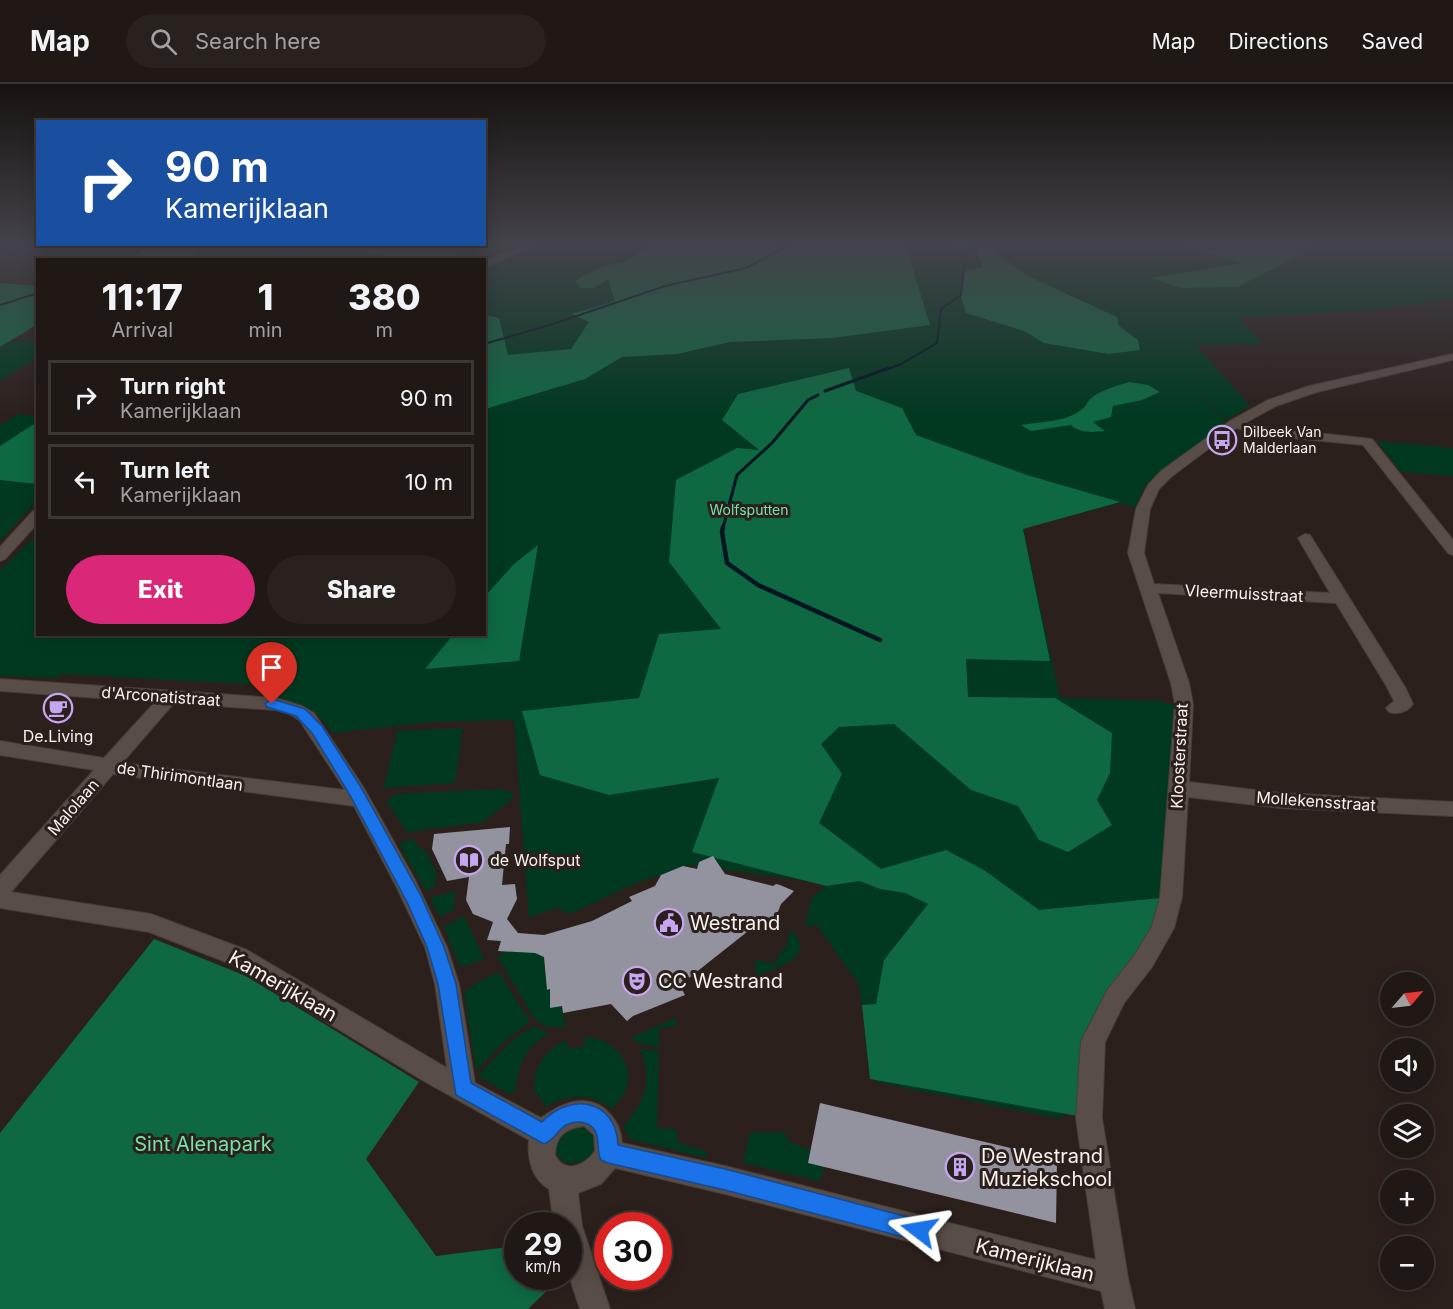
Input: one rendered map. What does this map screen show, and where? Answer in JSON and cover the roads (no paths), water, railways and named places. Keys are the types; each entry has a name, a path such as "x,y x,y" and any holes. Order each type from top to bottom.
{"street":[{"name":"Kloosterstraat","path":"1120,1309 1113,1278 1089,1118 1093,1041 1116,996 1144,960 1163,928 1171,897 1184,704 1180,683 1136,553 1143,509 1153,488 1166,474 1234,424 1272,403 1312,389 1453,357"},
{"path":"1234,424 1263,431 1367,442 1453,550"},
{"path":"0,556 36,516"},
{"path":"1305,538 1396,687 1404,704 1395,708"},
{"name":"Vleermuisstraat","path":"1149,588 1340,598"},
{"name":"d'Arconatistraat","path":"0,686 276,704 296,710 307,717 360,799 407,886 436,947 447,984 463,1089"},
{"name":"Malolaan","path":"0,890 170,697"},
{"name":"de Thirimontlaan","path":"0,748 123,770 360,799"},
{"name":"Mollekensstraat","path":"1179,788 1207,794 1288,801 1453,809"},
{"name":"Kamerijklaan","path":"0,899 151,922 239,957 333,1015 544,1134"},
{"path":"584,1113 598,1119 607,1132 608,1153 599,1168 577,1180 562,1179 546,1170 541,1161 540,1150 544,1134 558,1119 567,1115 584,1113"},
{"name":"Kamerijklaan","path":"608,1153 725,1180 1080,1272 1113,1278"},
{"path":"562,1179 566,1212"},
{"path":"582,1269 595,1309"}],"waterway":[{"path":"0,305 12,301"},
{"path":"486,343 620,301"},
{"path":"885,370 901,364 937,343 941,309 952,301"},
{"path":"825,391 889,368"},
{"path":"723,528 737,475 772,443 808,400 818,395"},
{"path":"723,527 727,563 758,585 880,640"}],"place":[{"name":"Dilbeek Van Malderlaan","path":"1222,440"},
{"name":"De.Living","path":"58,708"},
{"name":"de Wolfsput","path":"469,860"},
{"name":"Westrand","path":"669,923"},
{"name":"CC Westrand","path":"637,981"},
{"name":"De Westrand Muziekschool","path":"960,1167"}],"park label":[{"name":"Wolfsputten","path":"749,510"},
{"name":"Sint Alenapark","path":"203,1144"}]}
